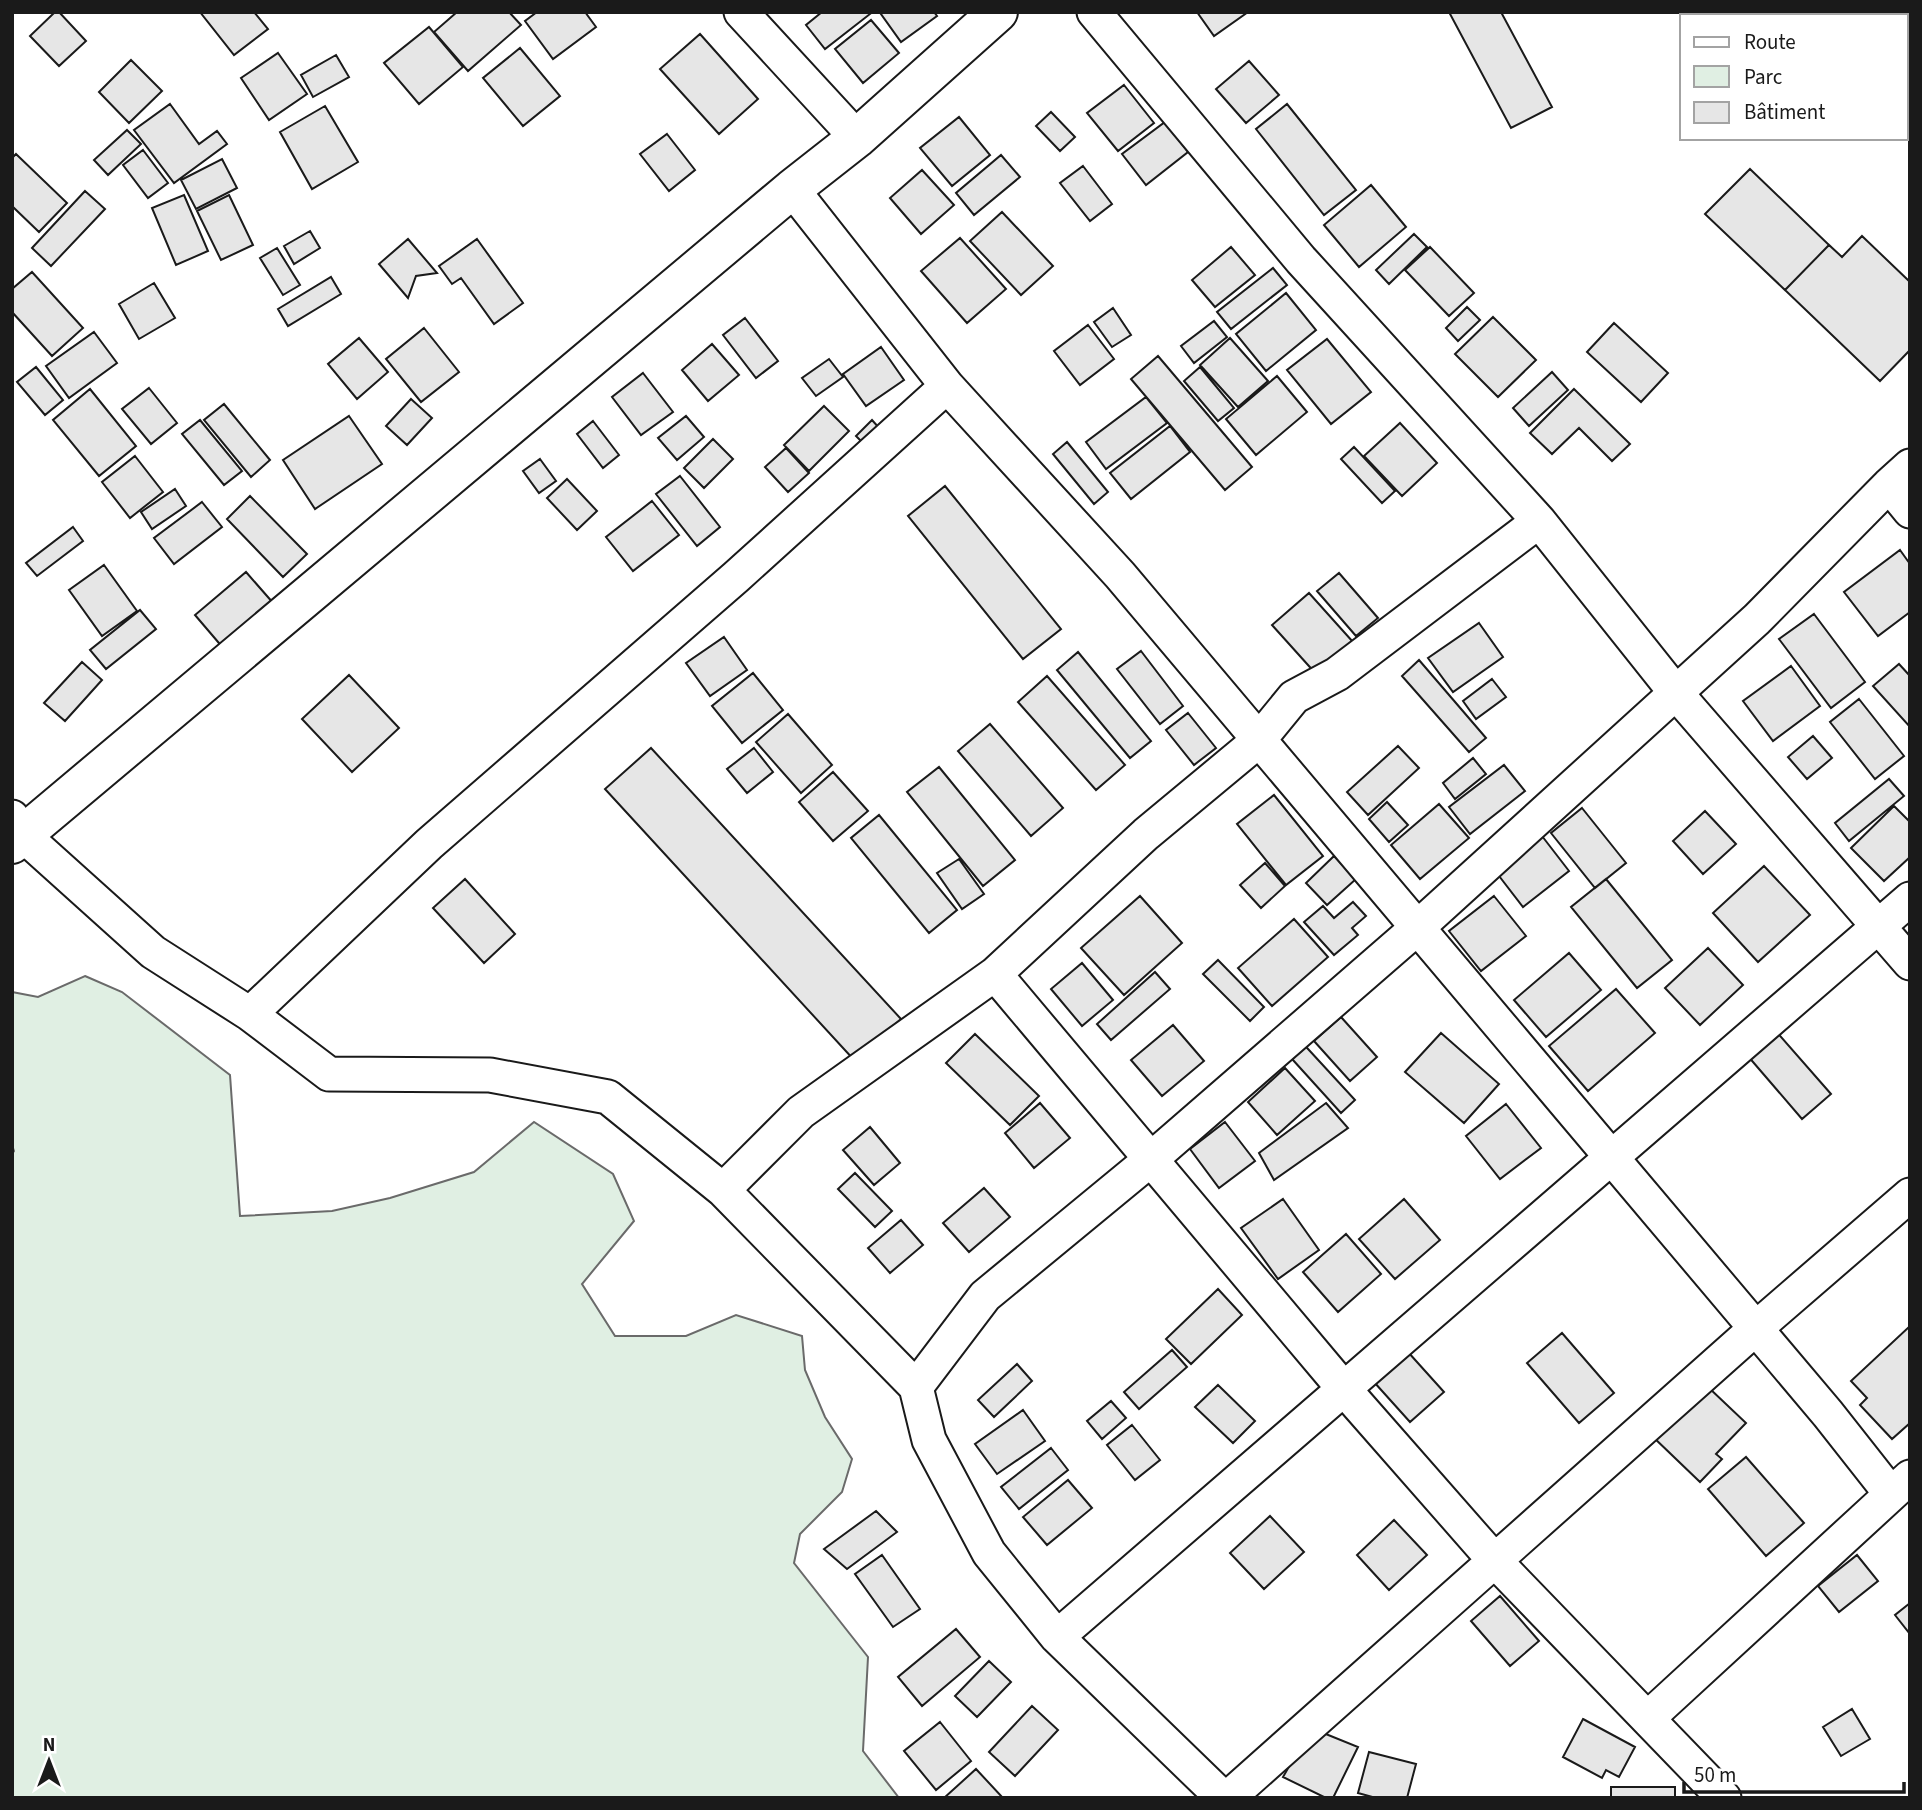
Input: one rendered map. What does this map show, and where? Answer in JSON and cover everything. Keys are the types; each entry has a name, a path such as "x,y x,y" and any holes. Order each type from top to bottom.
{"main road":[{"path":"16,832 857,138 999,12"}],"street":[{"path":"741,12 857,138"},
{"path":"1094,12 1301,260 1539,521 1676,692 1910,963"},
{"path":"792,189 947,386 1120,575 1755,1329 1901,1485 1648,1718"},
{"path":"250,1014 429,844 736,577 947,386"},
{"path":"916,1387 985,1296 1150,1160 1417,928 1757,619 1899,476 1910,511"},
{"path":"723,1190 800,1112 995,974 1146,834 1258,741 1294,697 1337,674 1539,521"},
{"path":"16,832 153,952 250,1014 329,1074 490,1075 608,1097 723,1190 916,1387 929,1440 989,1553 1058,1637 1223,1798"},
{"path":"1058,1637 1910,899"},
{"path":"995,974 1344,1389 1494,1562 1724,1798"},
{"path":"1228,1798 1755,1329 1910,1195"}],"green space":[{"path":"85,976 122,992 230,1075 240,1216 332,1211 390,1198 474,1172 534,1122 613,1174 634,1221 582,1284 615,1336 686,1336 736,1315 802,1336 805,1370 825,1417 852,1459 842,1492 800,1534 794,1563 868,1657 863,1751 899,1798 12,1798 12,992 38,997"}],"building":[{"path":"55,12 59,12 86,41 59,66 30,36"},
{"path":"200,12 254,12 268,29 234,55"},
{"path":"457,12 509,12 521,25 468,71 434,32"},
{"path":"537,12 585,12 596,27 553,59 525,21"},
{"path":"822,12 870,14 825,49 806,25"},
{"path":"934,12 937,16 901,42 881,14"},
{"path":"1197,12 1248,12 1214,36"},
{"path":"1449,12 1501,12 1552,107 1511,128"},
{"path":"871,20 899,53 863,83 835,49"},
{"path":"429,27 463,67 419,104 384,63"},
{"path":"700,34 758,99 719,134 660,69"},
{"path":"520,48 560,96 523,126 483,78"},
{"path":"278,53 307,94 269,120 241,78"},
{"path":"336,55 349,77 313,97 301,75"},
{"path":"131,60 162,91 129,123 99,92"},
{"path":"1249,61 1279,95 1246,123 1216,89"},
{"path":"1124,85 1154,123 1118,151 1087,113"},
{"path":"170,104 199,144 217,131 227,144 174,183 134,130"},
{"path":"1287,104 1356,190 1324,215 1256,129"},
{"path":"325,106 358,162 312,189 280,132"},
{"path":"1051,112 1075,137 1060,151 1036,126"},
{"path":"959,117 990,155 952,186 920,148"},
{"path":"1165,122 1188,152 1146,185 1122,154"},
{"path":"127,130 141,144 108,175 94,160"},
{"path":"667,134 695,170 669,191 640,154"},
{"path":"143,150 168,183 148,198 123,165"},
{"path":"16,154 67,203 39,232 12,206 12,158"},
{"path":"1001,155 1020,177 974,215 956,193"},
{"path":"222,159 237,188 196,209 181,180"},
{"path":"1083,166 1112,204 1090,221 1060,183"},
{"path":"1750,169 1829,245 1785,290 1705,214"},
{"path":"922,170 954,205 921,234 890,198"},
{"path":"1371,185 1406,227 1359,267 1324,225"},
{"path":"85,191 105,209 51,266 32,248"},
{"path":"184,195 208,251 176,265 152,208"},
{"path":"229,195 253,245 221,260 197,211"},
{"path":"1002,212 1053,266 1021,295 970,241"},
{"path":"310,231 320,248 294,264 284,246"},
{"path":"1414,234 1427,247 1389,284 1376,270"},
{"path":"1862,236 1910,282 1910,350 1880,381 1785,290 1829,245 1842,257"},
{"path":"960,238 1006,289 967,323 921,271"},
{"path":"408,239 437,273 416,276 408,298 379,264"},
{"path":"477,239 523,303 494,324 461,278 452,284 439,266"},
{"path":"1231,247 1255,275 1215,307 1192,280"},
{"path":"1430,247 1474,293 1449,316 1405,270"},
{"path":"277,248 300,285 283,295 260,258"},
{"path":"1273,268 1287,285 1231,329 1217,312"},
{"path":"32,272 83,328 52,356 12,312 12,289"},
{"path":"331,277 341,294 288,326 278,309"},
{"path":"154,283 175,318 139,339 119,304"},
{"path":"1286,293 1316,330 1266,371 1236,334"},
{"path":"1467,307 1480,320 1458,341 1446,328"},
{"path":"1113,308 1131,335 1112,347 1094,322"},
{"path":"1493,317 1536,360 1498,397 1455,354"},
{"path":"745,318 778,361 756,378 723,335"},
{"path":"1214,321 1227,337 1194,363 1181,346"},
{"path":"1614,323 1668,373 1641,402 1587,352"},
{"path":"1088,325 1114,359 1080,385 1054,351"},
{"path":"424,328 459,372 421,402 386,359"},
{"path":"94,332 117,363 69,398 46,366"},
{"path":"359,338 388,372 357,399 328,364"},
{"path":"1230,338 1268,381 1238,407 1200,365"},
{"path":"1327,339 1371,392 1331,424 1287,370"},
{"path":"712,344 739,375 708,401 682,370"},
{"path":"881,347 904,380 866,406 843,374"},
{"path":"1158,356 1252,467 1225,490 1131,379"},
{"path":"829,359 843,377 816,396 802,378"},
{"path":"36,367 63,400 45,415 17,382"},
{"path":"1200,367 1234,408 1218,421 1184,381"},
{"path":"1552,372 1568,390 1529,426 1513,408"},
{"path":"643,373 673,412 641,435 612,397"},
{"path":"1277,376 1307,412 1256,455 1226,419"},
{"path":"149,388 177,423 151,444 122,409"},
{"path":"90,389 136,446 99,476 53,420"},
{"path":"1574,389 1630,444 1612,461 1579,428 1552,454 1530,433"},
{"path":"1146,397 1167,423 1106,469 1086,442"},
{"path":"411,399 432,418 407,445 386,426"},
{"path":"224,404 270,460 251,477 204,420"},
{"path":"824,406 849,431 809,471 784,445"},
{"path":"349,416 382,464 315,509 283,460"},
{"path":"686,416 704,437 677,460 658,438"},
{"path":"200,420 242,471 224,485 182,434"},
{"path":"872,420 880,429 864,444 856,436"},
{"path":"593,421 619,455 603,468 577,434"},
{"path":"1400,423 1437,463 1402,496 1364,456"},
{"path":"1170,426 1190,452 1131,499 1110,473"},
{"path":"713,439 733,459 704,488 684,468"},
{"path":"1067,442 1108,492 1094,504 1053,454"},
{"path":"1354,447 1395,491 1382,503 1341,459"},
{"path":"786,448 809,473 788,492 765,467"},
{"path":"135,456 163,492 130,518 102,482"},
{"path":"540,459 556,481 539,493 523,471"},
{"path":"680,476 720,527 697,546 656,494"},
{"path":"567,479 597,511 577,530 547,498"},
{"path":"945,486 1061,629 1023,659 908,516"},
{"path":"175,489 186,506 152,529 141,512"},
{"path":"250,496 307,554 283,577 227,519"},
{"path":"652,501 679,535 633,571 606,537"},
{"path":"202,502 222,527 174,564 154,538"},
{"path":"73,527 83,541 37,576 26,563"},
{"path":"1900,550 1910,564 1910,612 1878,636 1844,592"},
{"path":"104,565 137,611 102,636 69,590"},
{"path":"246,572 281,612 230,656 195,615"},
{"path":"1339,573 1378,618 1356,636 1317,591"},
{"path":"1309,593 1353,642 1317,675 1272,625"},
{"path":"140,610 156,629 106,669 90,650"},
{"path":"1814,614 1865,682 1831,708 1779,639"},
{"path":"1479,623 1503,657 1453,692 1428,658"},
{"path":"724,637 747,670 710,696 686,663"},
{"path":"1141,651 1183,706 1160,724 1117,669"},
{"path":"1078,652 1151,741 1130,758 1057,670"},
{"path":"1419,660 1486,738 1469,752 1402,676"},
{"path":"82,662 102,680 65,721 44,703"},
{"path":"1899,664 1910,676 1910,727 1873,686"},
{"path":"1791,666 1820,706 1773,741 1743,701"},
{"path":"753,673 783,710 742,743 712,706"},
{"path":"349,675 399,728 352,772 302,719"},
{"path":"1047,676 1125,765 1096,790 1018,702"},
{"path":"1492,679 1506,697 1476,719 1463,701"},
{"path":"1859,699 1904,756 1875,779 1830,722"},
{"path":"1188,713 1216,748 1194,765 1166,730"},
{"path":"788,714 832,765 801,793 756,742"},
{"path":"990,724 1063,808 1031,836 958,751"},
{"path":"1813,736 1832,758 1807,779 1788,757"},
{"path":"1398,746 1419,768 1368,815 1347,792"},
{"path":"651,748 901,1019 855,1061 605,789"},
{"path":"754,748 773,772 747,793 727,769"},
{"path":"1473,758 1486,774 1455,799 1443,783"},
{"path":"1504,765 1525,791 1470,834 1449,807"},
{"path":"939,767 1015,860 983,886 907,792"},
{"path":"833,772 868,811 833,841 799,802"},
{"path":"1889,779 1904,796 1849,841 1835,823"},
{"path":"1274,795 1323,856 1286,885 1237,824"},
{"path":"1387,802 1408,825 1389,842 1369,819"},
{"path":"1439,804 1469,838 1420,879 1391,845"},
{"path":"1894,806 1910,822 1910,857 1884,881 1851,848"},
{"path":"1582,808 1626,863 1595,888 1551,833"},
{"path":"1705,811 1736,844 1703,874 1673,841"},
{"path":"879,815 957,910 929,933 851,838"},
{"path":"1542,836 1569,871 1523,907 1496,872"},
{"path":"1334,856 1356,879 1327,905 1306,883"},
{"path":"959,859 984,894 962,909 937,873"},
{"path":"1265,863 1285,886 1261,908 1240,885"},
{"path":"1764,866 1810,915 1758,962 1713,913"},
{"path":"465,879 515,934 484,963 433,908"},
{"path":"1606,879 1672,960 1637,988 1571,907"},
{"path":"1140,896 1182,943 1124,995 1081,948"},
{"path":"1494,896 1526,936 1481,971 1449,931"},
{"path":"1353,902 1366,916 1352,928 1358,935 1334,955 1304,922 1323,906 1334,918"},
{"path":"1294,919 1328,957 1272,1006 1238,968"},
{"path":"1708,948 1743,985 1700,1025 1665,988"},
{"path":"1569,953 1601,990 1546,1037 1514,1000"},
{"path":"1218,960 1264,1007 1250,1021 1203,974"},
{"path":"1082,963 1113,1000 1082,1026 1051,989"},
{"path":"1155,972 1170,989 1111,1040 1097,1024"},
{"path":"1616,989 1655,1033 1588,1091 1549,1046"},
{"path":"1341,1017 1377,1057 1350,1081 1314,1041"},
{"path":"1173,1025 1204,1061 1162,1096 1131,1060"},
{"path":"1775,1030 1831,1094 1802,1119 1747,1055"},
{"path":"1441,1033 1499,1084 1464,1123 1405,1072"},
{"path":"975,1034 1039,1096 1010,1125 946,1063"},
{"path":"1297,1037 1355,1100 1341,1113 1283,1049"},
{"path":"1285,1068 1315,1101 1277,1135 1248,1102"},
{"path":"1040,1103 1070,1138 1034,1168 1005,1133"},
{"path":"1326,1103 1348,1128 1274,1180 1259,1153"},
{"path":"1506,1104 1541,1148 1500,1179 1466,1136"},
{"path":"1225,1122 1255,1161 1219,1188 1190,1149"},
{"path":"870,1127 900,1163 874,1185 843,1150"},
{"path":"855,1173 892,1211 875,1227 838,1189"},
{"path":"984,1188 1010,1217 969,1252 943,1223"},
{"path":"1283,1199 1319,1250 1278,1279 1241,1228"},
{"path":"1404,1199 1440,1240 1395,1279 1359,1239"},
{"path":"901,1220 923,1245 890,1273 868,1248"},
{"path":"1346,1234 1381,1274 1338,1312 1303,1272"},
{"path":"1218,1289 1242,1315 1191,1364 1166,1339"},
{"path":"1910,1326 1910,1423 1892,1439 1860,1405 1867,1398 1851,1381"},
{"path":"1562,1333 1614,1393 1579,1423 1527,1363"},
{"path":"1172,1350 1187,1367 1139,1409 1124,1392"},
{"path":"1408,1352 1444,1392 1410,1422 1374,1382"},
{"path":"1017,1364 1032,1381 994,1417 978,1400"},
{"path":"1218,1385 1255,1421 1233,1443 1195,1407"},
{"path":"1708,1387 1746,1423 1716,1454 1722,1459 1700,1482 1650,1434"},
{"path":"1111,1401 1126,1418 1102,1439 1087,1421"},
{"path":"1023,1410 1045,1441 997,1474 975,1444"},
{"path":"1132,1425 1160,1460 1135,1480 1107,1445"},
{"path":"1051,1448 1068,1470 1019,1509 1001,1487"},
{"path":"1746,1457 1804,1523 1766,1556 1708,1489"},
{"path":"1068,1480 1092,1508 1047,1545 1023,1517"},
{"path":"876,1511 897,1532 847,1569 824,1549"},
{"path":"1270,1516 1304,1552 1264,1589 1230,1553"},
{"path":"1394,1520 1427,1555 1389,1590 1357,1555"},
{"path":"882,1555 920,1609 893,1627 855,1574"},
{"path":"1857,1555 1878,1581 1839,1612 1818,1586"},
{"path":"1500,1596 1539,1641 1510,1666 1471,1621"},
{"path":"1910,1603 1910,1634 1895,1615"},
{"path":"956,1629 980,1657 922,1706 898,1677"},
{"path":"989,1661 1011,1682 977,1717 955,1696"},
{"path":"1032,1706 1058,1730 1015,1776 989,1752"},
{"path":"1852,1709 1870,1739 1841,1756 1823,1727"},
{"path":"1583,1719 1635,1747 1619,1777 1606,1770 1602,1778 1563,1757"},
{"path":"940,1722 971,1761 936,1790 904,1751"},
{"path":"1311,1728 1358,1747 1333,1798 1326,1798 1283,1777"},
{"path":"1369,1752 1416,1764 1407,1798 1376,1798 1358,1793"},
{"path":"976,1769 1003,1798 944,1798"},
{"path":"1611,1787 1675,1787 1675,1798 1611,1798"}]}
